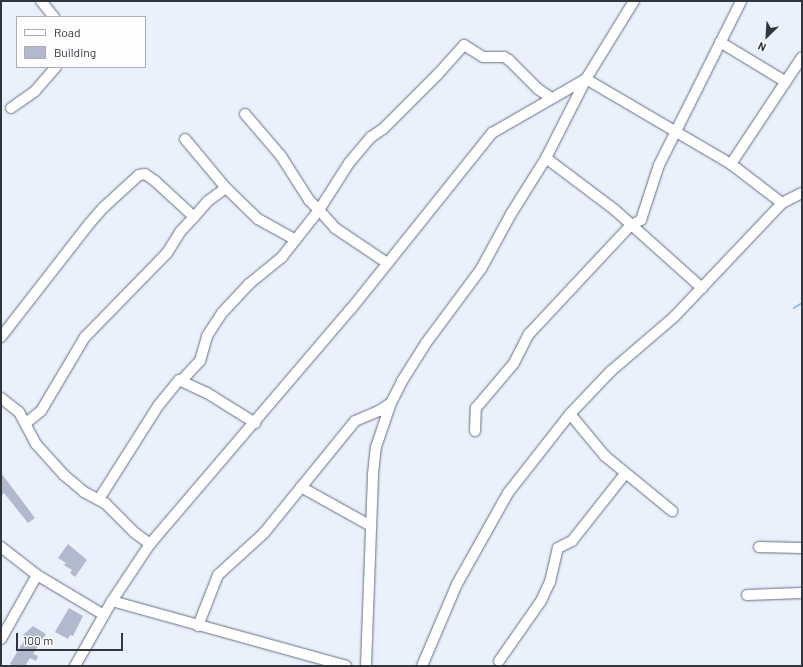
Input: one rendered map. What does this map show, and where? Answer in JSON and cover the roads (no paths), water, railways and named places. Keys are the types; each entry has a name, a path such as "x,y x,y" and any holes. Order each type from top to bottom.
{"street":[{"path":"41,1 53,16"},
{"path":"366,666 371,526 376,447 391,403 426,344 481,269 511,214 546,158 586,79 634,1"},
{"path":"475,431 476,408 514,364 529,334 630,226 641,220 646,210 659,165 741,1"},
{"path":"720,42 786,82"},
{"path":"99,499 158,406 175,384 182,380 200,361 207,336 222,313 249,284 282,257 319,210 349,163 371,137 417,96 464,45 483,57 504,57 509,60 538,89 550,97"},
{"path":"732,164 802,58"},
{"path":"11,108 34,91 55,68"},
{"path":"76,666 112,601 150,544 255,423 484,141 550,97 586,79"},
{"path":"586,79 732,164 782,203"},
{"path":"245,114 281,156 309,200 335,228 387,262"},
{"path":"185,139 226,188 258,219 296,240"},
{"path":"546,158 615,210 630,226 702,288"},
{"path":"1,337 99,212 139,175 145,174 194,217"},
{"path":"26,423 41,411 85,337 167,253 180,232 208,201 226,188"},
{"path":"422,666 457,584 508,493 570,414 611,371 674,317 782,203 802,193"},
{"path":"182,380 229,405 255,423"},
{"path":"1,398 19,412 26,423 30,434 49,461 76,486 99,499 135,533 150,544"},
{"path":"198,626 218,575 264,533 355,421 379,411 391,403"},
{"path":"570,414 605,456 625,474 672,511"},
{"path":"499,661 541,601 550,582 558,548 572,541 625,474"},
{"path":"301,487 371,526"},
{"path":"1,547 37,575 104,615"},
{"path":"759,547 802,548"},
{"path":"1,639 37,575"},
{"path":"747,595 802,593"},
{"path":"112,601 346,666"}],"waterway":[{"path":"794,308 802,303"}]}
